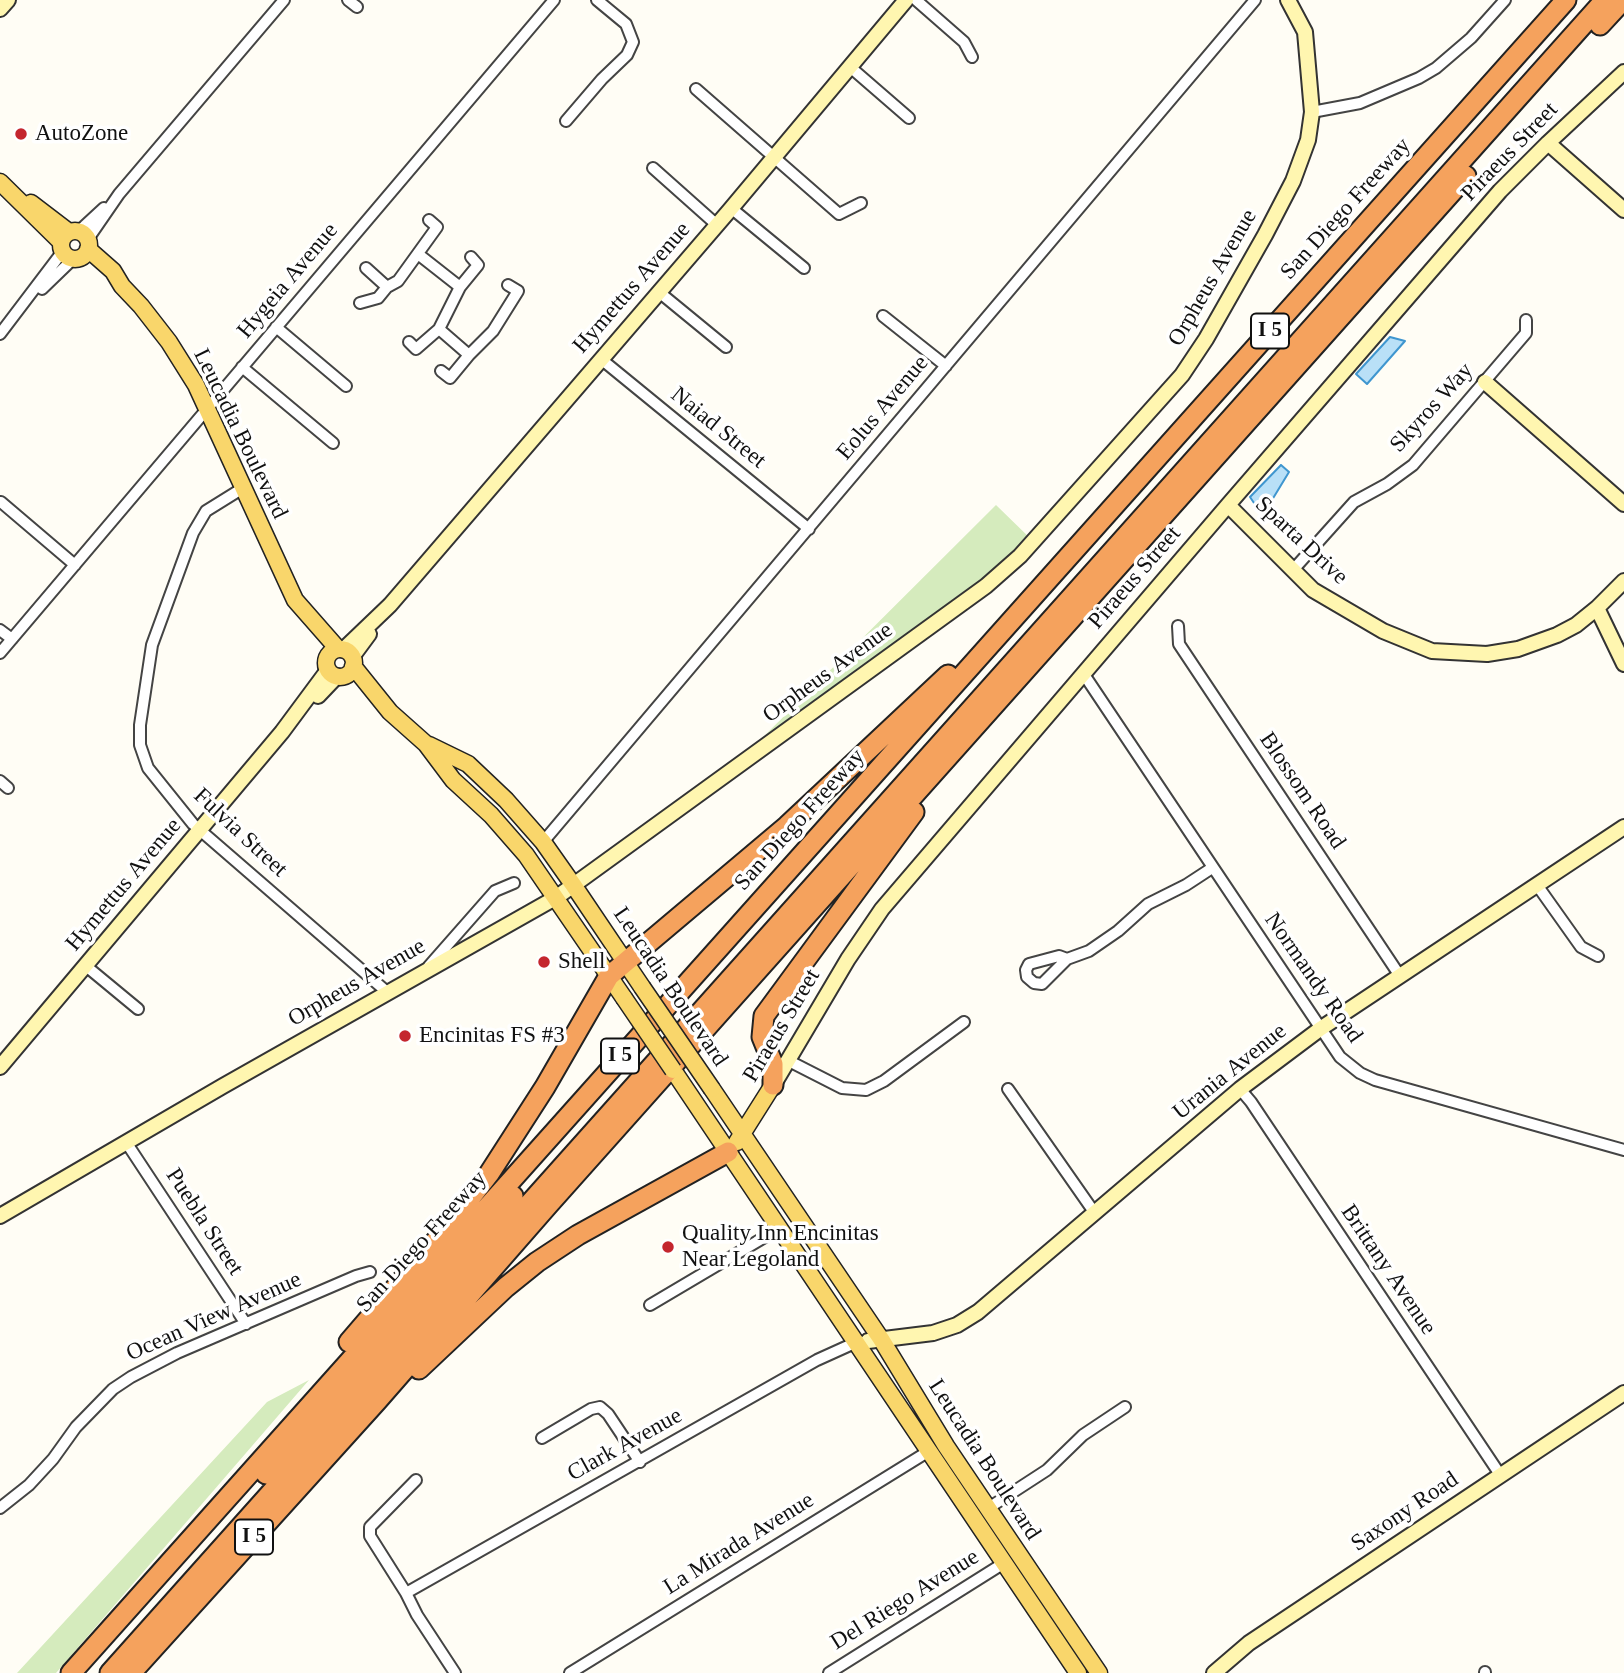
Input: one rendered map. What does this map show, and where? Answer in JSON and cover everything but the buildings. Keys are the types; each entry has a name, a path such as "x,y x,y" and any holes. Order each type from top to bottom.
{"highway":[{"name":"San Diego Freeway","path":"71,1673 1566,0"},
{"path":"87,1673 449,1272 717,963 1045,603 1582,0"},
{"path":"110,1673 1605,0"},
{"name":"I 5","path":"131,1673 377,1401 558,1194 1623,0"},
{"path":"268,1452 305,1393 447,1228 489,1174 545,1087 609,976 788,825 947,676 974,662"},
{"path":"773,1085 774,1064 762,1037 764,1016 985,715"},
{"path":"762,1037 789,1060"},
{"path":"377,1401 410,1378 506,1287 537,1262 578,1235 728,1152"}],"main road":[{"name":"Leucadia Boulevard","path":"0,182 21,202 34,203 75,245 113,271 122,286 169,342 208,408 281,573 303,611 365,696 390,712 426,744 453,780 491,815 526,855 780,1228 946,1446 1099,1673"},
{"name":"Leucadia Boulevard","path":"426,744 468,764 506,800 542,842 574,886 743,1136 868,1341 929,1451 1078,1673"},
{"name":"Piraeus Street","path":"728,1152 743,1136 773,1085"}],"street":[{"path":"0,9 8,0"},
{"path":"0,334 284,0"},
{"name":"Hygeia Avenue","path":"0,653 554,0"},
{"path":"566,121 627,55 633,42 626,24 597,0"},
{"name":"Hymettus Avenue","path":"0,1067 282,731 717,225 905,0"},
{"path":"916,0 964,42 972,57"},
{"name":"Eolus Avenue","path":"542,842 1255,0"},
{"name":"Orpheus Avenue","path":"0,1216 557,897 986,586 1039,535 1182,375 1206,339 1293,181 1308,141 1312,112 1305,32 1288,0"},
{"path":"1312,112 1380,96 1419,78 1436,68 1471,38 1505,0"},
{"path":"849,66 909,118"},
{"name":"Piraeus Street","path":"773,1085 848,959 882,909 1500,191 1624,72"},
{"path":"696,89 839,214 861,203"},
{"path":"1548,143 1597,189 1624,210"},
{"path":"653,168 717,225"},
{"path":"731,208 804,268"},
{"path":"360,303 378,298 387,287 398,281 437,227 429,220"},
{"path":"418,254 460,287"},
{"path":"409,342 416,349 439,329 460,287 478,265 471,257"},
{"path":"366,268 387,287"},
{"path":"441,371 450,378 493,331 518,291 508,285"},
{"path":"659,292 726,347"},
{"path":"883,316 946,366"},
{"name":"Skyros Way","path":"1293,569 1353,502 1387,484 1413,465 1526,333 1526,320"},
{"path":"276,327 346,386"},
{"path":"439,329 469,355"},
{"name":"Naiad Street","path":"601,359 809,529"},
{"path":"242,367 333,443"},
{"path":"1485,382 1624,504"},
{"name":"Fulvia Street","path":"243,488 206,511 193,533 152,645 140,725 140,745 148,768 200,830 387,992"},
{"path":"1,502 75,565"},
{"name":"Sparta Drive","path":"1228,505 1313,590 1409,644 1432,652 1488,654 1518,649 1557,635 1576,625 1624,581"},
{"path":"1597,608 1624,664"},
{"name":"Blossom Road","path":"1178,626 1179,644 1399,976"},
{"path":"0,630 12,639"},
{"name":"Normandy Road","path":"1083,673 1340,1057 1360,1073 1375,1080 1624,1150"},
{"name":"Urania Avenue","path":"868,1341 933,1333 957,1325 978,1312 1240,1089 1320,1029 1624,827"},
{"path":"1067,959 1089,951 1118,931 1148,904 1186,886 1212,868"},
{"path":"425,971 495,891 514,883"},
{"path":"1537,885 1581,947 1598,956"},
{"path":"86,966 138,1009"},
{"path":"789,1060 842,1088 866,1090 884,1081 964,1022"},
{"path":"1008,1088 1094,1212"},
{"name":"Brittany Avenue","path":"1240,1089 1251,1101 1501,1476"},
{"name":"Puebla Street","path":"126,1142 246,1324"},
{"path":"650,1305 780,1228"},
{"name":"Ocean View Avenue","path":"0,1508 29,1485 76,1427 113,1389 177,1353 370,1272"},
{"name":"Clark Avenue","path":"406,1593 817,1360 868,1341"},
{"name":"Saxony Road","path":"1214,1673 1249,1643 1624,1393"},
{"path":"987,1509 1047,1470 1083,1435 1125,1406"},
{"path":"542,1438 591,1409 600,1407 608,1414 639,1462"},
{"name":"La Mirada Avenue","path":"570,1673 929,1451"},
{"path":"416,1480 370,1527 369,1536 456,1673"},
{"name":"Del Riego Avenue","path":"829,1673 1003,1563"}],"green space":[{"path":"996,505 1034,542 718,782"},
{"path":"309,1380 56,1673 17,1673 267,1402"}],"water":[{"path":"1390,337 1405,341 1367,384 1356,374"},
{"path":"1281,465 1289,472 1272,500 1270,516 1258,509 1250,497"}],"place":[{"name":"AutoZone","path":"21,134"},
{"name":"Shell","path":"544,962"},
{"name":"Encinitas FS #3","path":"405,1036"},
{"name":"Quality Inn Encinitas Near Legoland","path":"668,1247"}]}
